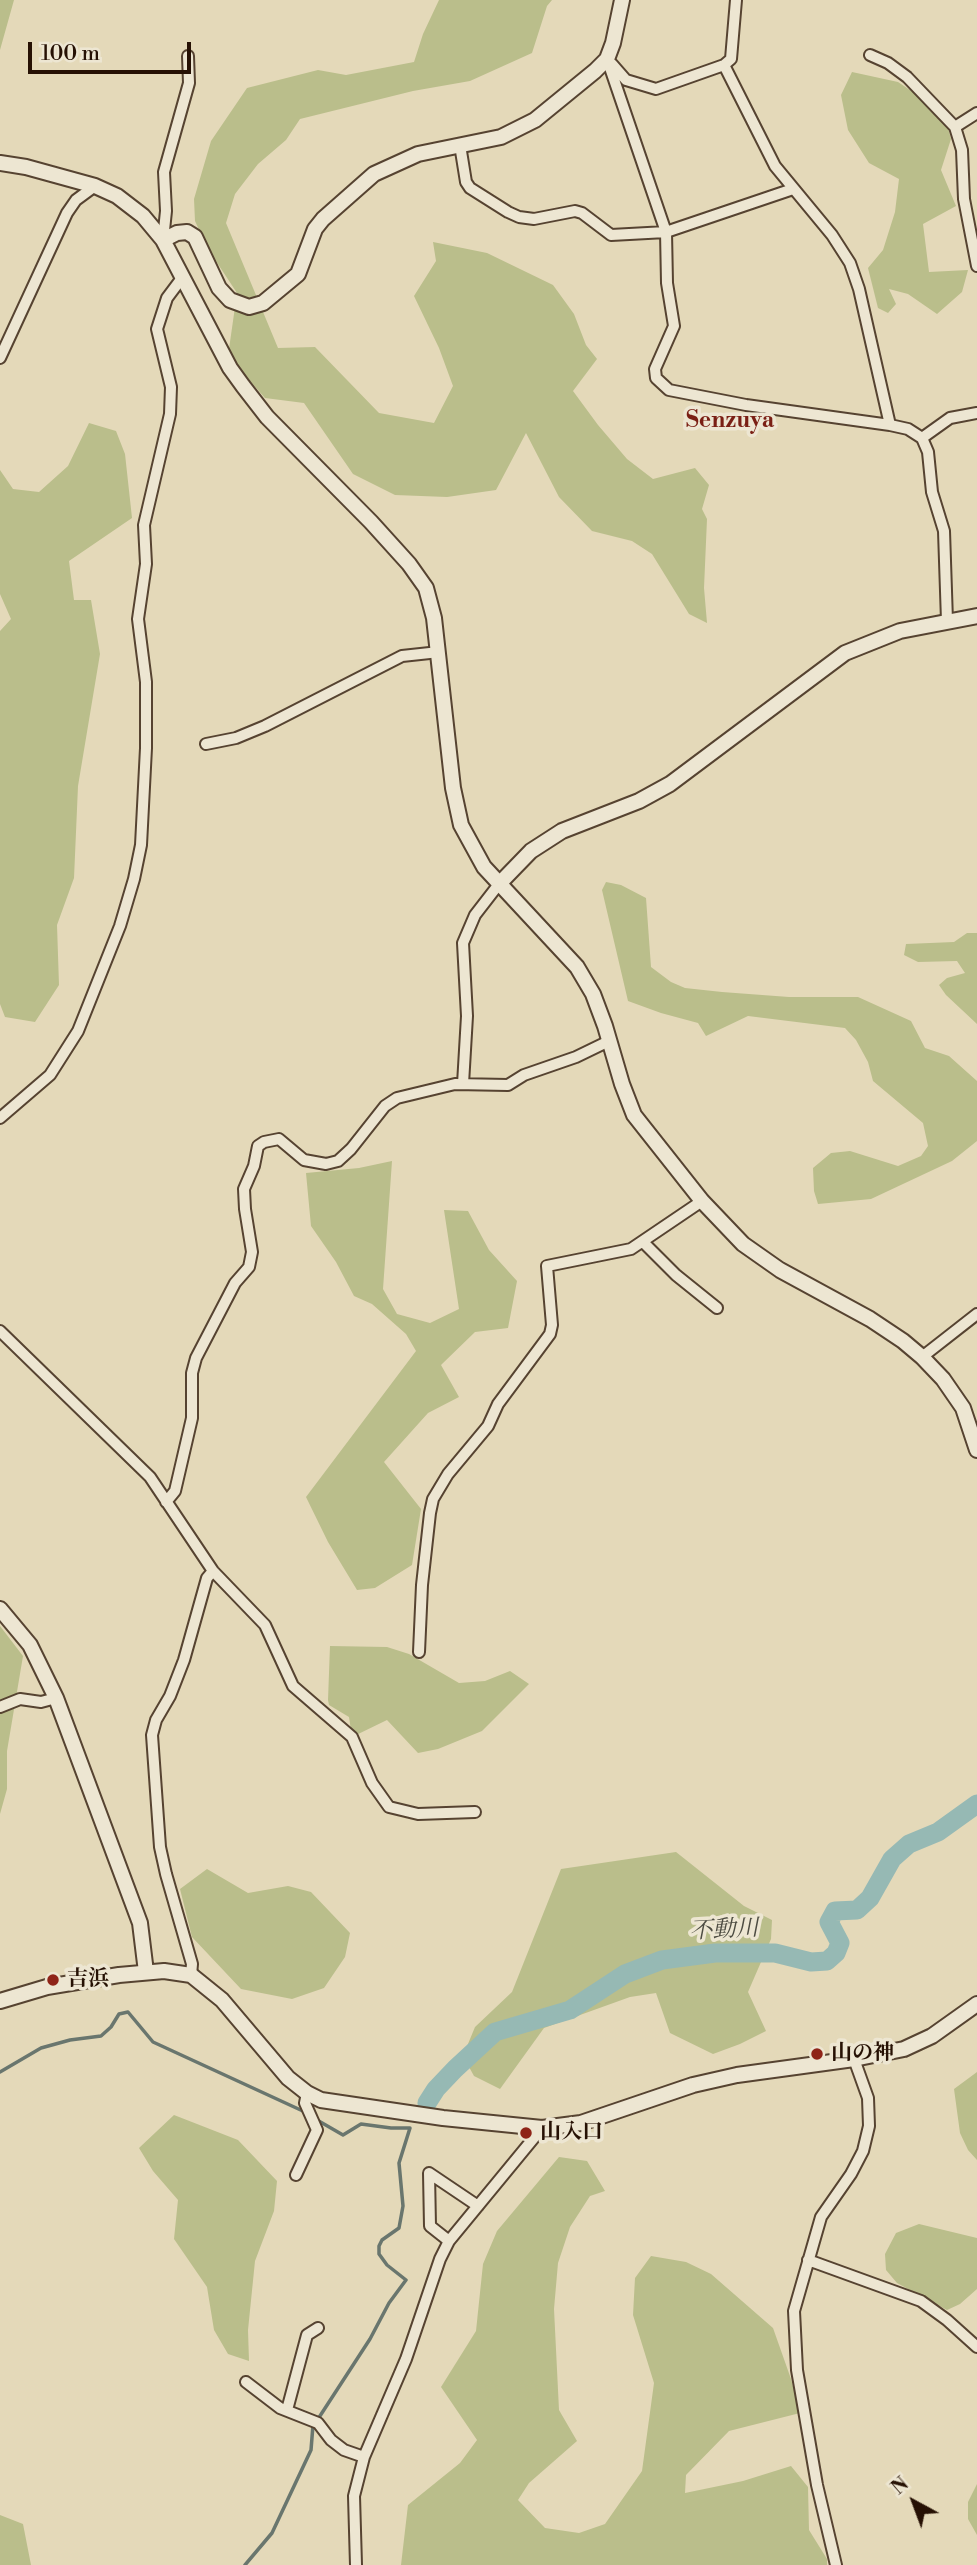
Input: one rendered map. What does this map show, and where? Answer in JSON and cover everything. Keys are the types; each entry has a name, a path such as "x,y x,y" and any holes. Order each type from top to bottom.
{"street":[{"path":"163,240 177,233 187,232 195,237 219,288 230,299 249,307 263,303 298,274 315,229 323,219 374,174 418,154 501,137 534,120 607,59 614,43 622,0"},
{"path":"607,59 626,80 656,89 724,65 731,60 736,0"},
{"path":"163,240 166,211 164,172 189,83 188,55"},
{"path":"870,55 888,63 907,77 955,127 962,150 972,211 977,266"},
{"path":"607,59 666,232 667,283 674,326 655,369 656,378 669,390 746,405 890,425 908,429 922,438 928,452 932,492 944,531 947,621"},
{"path":"724,65 775,166 832,235 850,263 859,289 890,425"},
{"path":"955,127 977,113"},
{"path":"460,145 462,168 470,188 519,217 534,219 575,211 582,213 611,235 666,232 793,189"},
{"path":"0,163 26,167 95,186 117,196 143,216 163,240 230,368 267,417 372,522 409,564 426,588 434,618 453,788 461,825 484,867 577,967 593,994 634,1115 702,1201 743,1244 780,1270 870,1319 922,1357 963,1408 977,1450"},
{"path":"0,358 67,213 76,200 95,186"},
{"path":"0,1118 50,1075 78,1031 120,926 134,879 141,845 146,748 146,682 138,619 146,564 144,525 170,414 171,387 157,329 167,299 182,278"},
{"path":"922,438 950,418 977,413"},
{"path":"463,1084 467,1016 463,943 475,915 499,884 531,851 562,831 639,801 670,784 845,653 900,631 977,616"},
{"path":"206,744 236,738 265,726 402,656 439,652"},
{"path":"166,1502 175,1491 192,1418 192,1373 196,1358 235,1283 249,1267 252,1252 244,1189 254,1166 258,1146 279,1139 304,1160 326,1164 338,1161 365,1133 385,1106 397,1098 463,1084 508,1085 524,1075 576,1057 610,1041"},
{"path":"419,1652 422,1585 433,1499 448,1474 488,1426 498,1404 550,1334 552,1325 547,1266 617,1254 644,1243 702,1201"},
{"path":"644,1243 676,1275 717,1308"},
{"path":"922,1357 972,1323 977,1314"},
{"path":"0,1331 150,1476 213,1571 265,1625 293,1686 352,1737 372,1783 389,1807 418,1814 475,1812"},
{"path":"191,1975 192,1964 160,1847 152,1735 156,1720 170,1696 184,1660 207,1577 213,1571"},
{"path":"0,1609 30,1645 55,1698 140,1923 146,1972"},
{"path":"0,1707 20,1699 41,1702 55,1698"},
{"path":"0,2001 47,1987 146,1972 164,1971 191,1975 222,2000 288,2078 321,2100 542,2127 581,2123 693,2085 737,2075 854,2059 910,2046 932,2036 977,2004"},
{"path":"836,2565 817,2485 797,2370 794,2311 821,2217 851,2174 863,2151 869,2126 869,2098 854,2059"},
{"path":"296,2175 317,2130 305,2103 307,2093"},
{"path":"356,2565 354,2496 364,2456 406,2359 440,2259 449,2241 542,2127"},
{"path":"449,2241 430,2226 429,2173 478,2206"},
{"path":"808,2260 921,2301 977,2347"},
{"path":"287,2410 307,2334 318,2328"},
{"path":"246,2382 281,2408 318,2423 337,2445 364,2456"}],"green space":[{"path":"0,0 14,0 0,50"},
{"path":"439,0 552,0 547,6 532,53 470,81 413,91 300,119 286,140 258,164 235,194 226,223 278,348 315,347 379,413 434,423 453,386 439,348 414,296 436,261 433,242 487,253 553,285 574,314 586,345 597,359 573,391 598,425 627,459 653,479 695,468 709,485 702,509 707,519 704,588 707,623 689,614 652,554 632,541 592,531 559,497 526,433 496,490 447,497 395,495 353,474 304,403 265,398 228,356 237,293 208,249 195,221 194,199 211,141 247,88 318,70 346,75 414,62 423,34"},
{"path":"852,72 898,82 944,113 951,139 941,170 956,206 923,224 929,272 968,270 962,292 937,314 908,294 889,289 896,304 888,313 878,308 868,268 883,250 895,212 899,179 869,163 848,130 841,95"},
{"path":"89,423 116,431 125,454 132,518 69,561 74,600 91,600 100,654 78,786 74,878 57,925 59,985 35,1022 5,1017 0,1004 0,631 11,619 0,594 0,470 13,489 39,492 68,466"},
{"path":"606,882 621,885 646,898 651,967 671,982 685,988 722,992 789,997 858,997 911,1021 925,1048 949,1056 977,1081 977,1141 952,1161 871,1199 818,1204 814,1191 813,1168 831,1153 850,1151 898,1166 921,1156 928,1146 923,1123 873,1081 868,1062 856,1040 845,1028 748,1016 706,1036 698,1023 628,1001 602,890"},
{"path":"967,933 977,933 977,1024 939,985 947,978 965,973 957,961 918,962 904,955 906,944 954,942"},
{"path":"392,1161 383,1289 397,1314 430,1323 459,1309 444,1210 468,1211 489,1250 517,1281 508,1328 475,1332 441,1365 459,1397 428,1413 384,1462 421,1509 412,1565 375,1588 357,1590 328,1542 306,1497 416,1351 406,1334 372,1304 354,1296 336,1262 311,1226 306,1173 359,1168"},
{"path":"0,1626 23,1656 7,1751 7,1789 0,1814"},
{"path":"330,1646 387,1647 409,1654 459,1683 485,1681 510,1671 529,1684 482,1731 438,1749 418,1753 387,1720 352,1737 349,1717 329,1705"},
{"path":"676,1852 744,1906 772,1920 771,1939 748,1992 766,2031 713,2054 670,2033 656,1993 630,1997 544,2028 500,2089 474,2076 463,2056 475,2027 512,1992 561,1869"},
{"path":"207,1869 248,1893 288,1886 311,1892 350,1933 345,1957 324,1988 292,1999 241,1989 192,1937 180,1889"},
{"path":"977,2072 977,2160 968,2150 960,2133 954,2089"},
{"path":"174,2115 238,2140 277,2181 274,2211 255,2261 248,2330 249,2361 228,2354 214,2330 207,2287 174,2239 178,2200 153,2171 139,2148"},
{"path":"559,2157 587,2161 605,2191 590,2196 570,2227 558,2263 554,2309 559,2410 577,2441 529,2483 518,2500 545,2528 579,2533 605,2524 642,2471 654,2383 633,2315 635,2278 651,2256 686,2262 711,2274 773,2328 800,2413 729,2431 686,2475 685,2493 743,2481 791,2466 808,2487 809,2530 827,2559 827,2565 401,2565 408,2505 460,2463 477,2440 441,2387 476,2331 483,2264 497,2231"},
{"path":"919,2224 977,2238 977,2289 960,2304 947,2310 897,2283 886,2270 885,2254 896,2233"},
{"path":"977,2484 977,2535 968,2519 968,2502"},
{"path":"0,2515 23,2524 31,2565 0,2565"}],"waterway":[{"name":"不動川","path":"427,2103 455,2069 495,2032 570,2010 625,1974 662,1960 715,1953 775,1953 811,1962 827,1961 836,1953 840,1943 829,1922 835,1911 857,1910 870,1898 892,1859 909,1844 938,1832 977,1804"},
{"path":"0,2072 41,2048 70,2040 101,2036 119,2014 128,2012 153,2042 305,2112"},
{"path":"317,2120 343,2135 361,2124 410,2128 399,2163 403,2206 399,2228 382,2240 379,2246 379,2254 387,2265 406,2280 318,2419"},
{"path":"245,2565 272,2533 311,2450 313,2425"}],"place":[{"name":"吉浜","path":"53,1980"},
{"name":"山の神","path":"817,2054"},
{"name":"山入口","path":"526,2133"}],"district":[{"name":"Senzuya","path":"730,421"}]}
